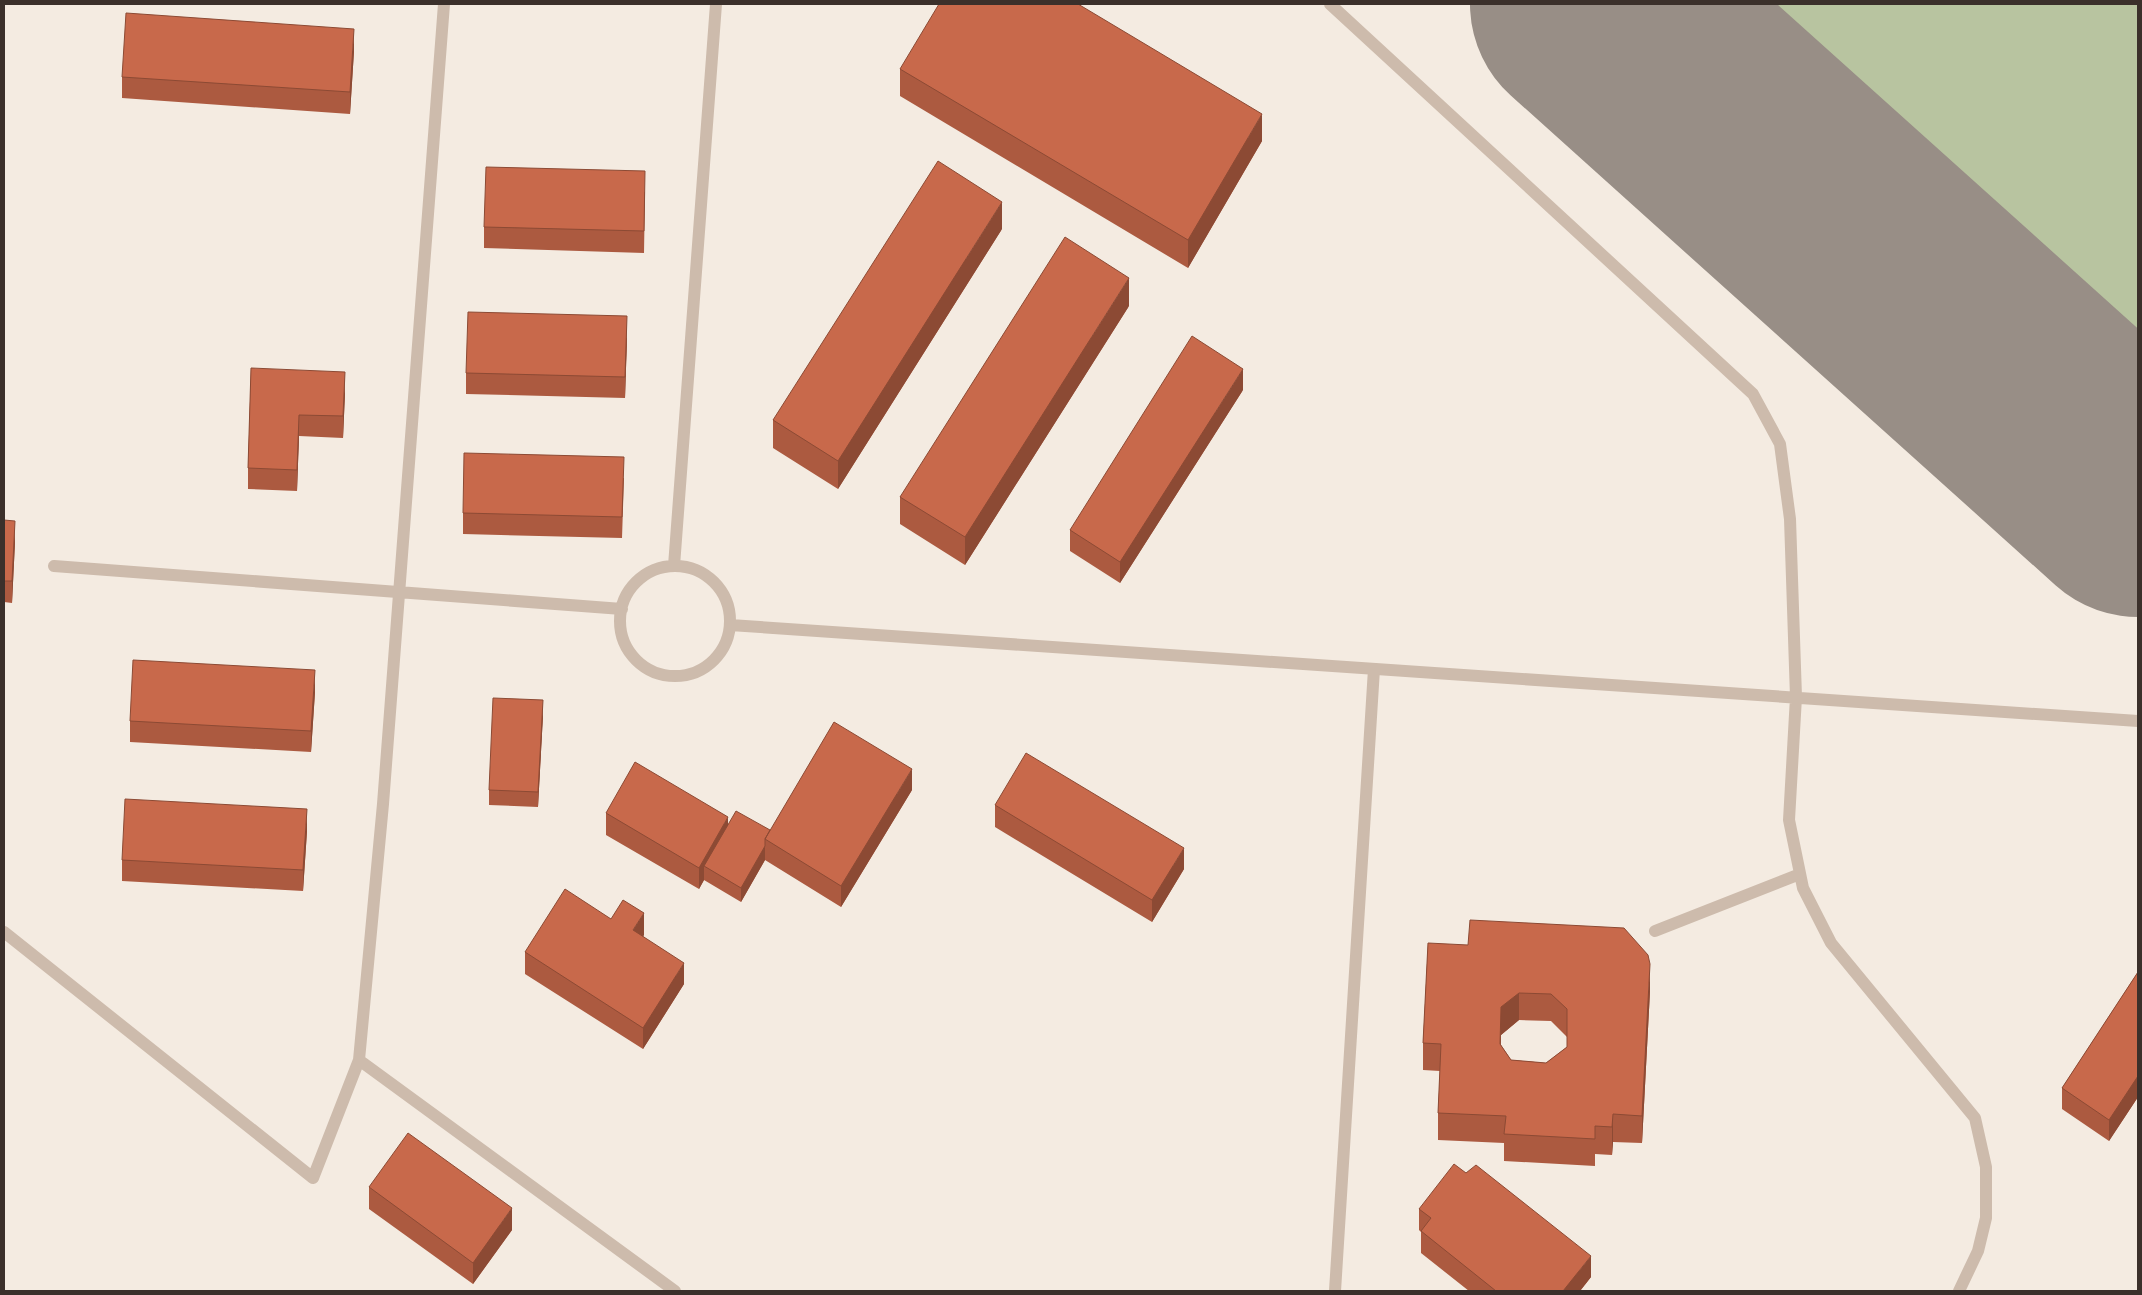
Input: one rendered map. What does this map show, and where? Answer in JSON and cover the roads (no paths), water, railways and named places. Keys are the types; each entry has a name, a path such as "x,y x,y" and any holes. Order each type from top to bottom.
{"lane":[{"path":"4,932 313,1178 359,1060 383,804 444,4"},
{"path":"674,566 716,4"},
{"path":"1330,4 1753,394 1780,444 1790,519 1796,697 1789,820 1800,874 1803,888 1831,944 1975,1118 1986,1167 1986,1218 1978,1251 1959,1291"},
{"path":"54,566 622,609"},
{"path":"674,566 692,568 708,577 721,590 728,607 730,625 726,643 716,658 702,669 685,676 667,676 650,670 636,659 626,644 621,627 622,609 628,592 640,578 656,569 674,566"},
{"path":"730,625 2138,721"},
{"path":"1335,1291 1374,669"},
{"path":"1655,931 1800,874"},
{"path":"359,1060 675,1291"}]}
